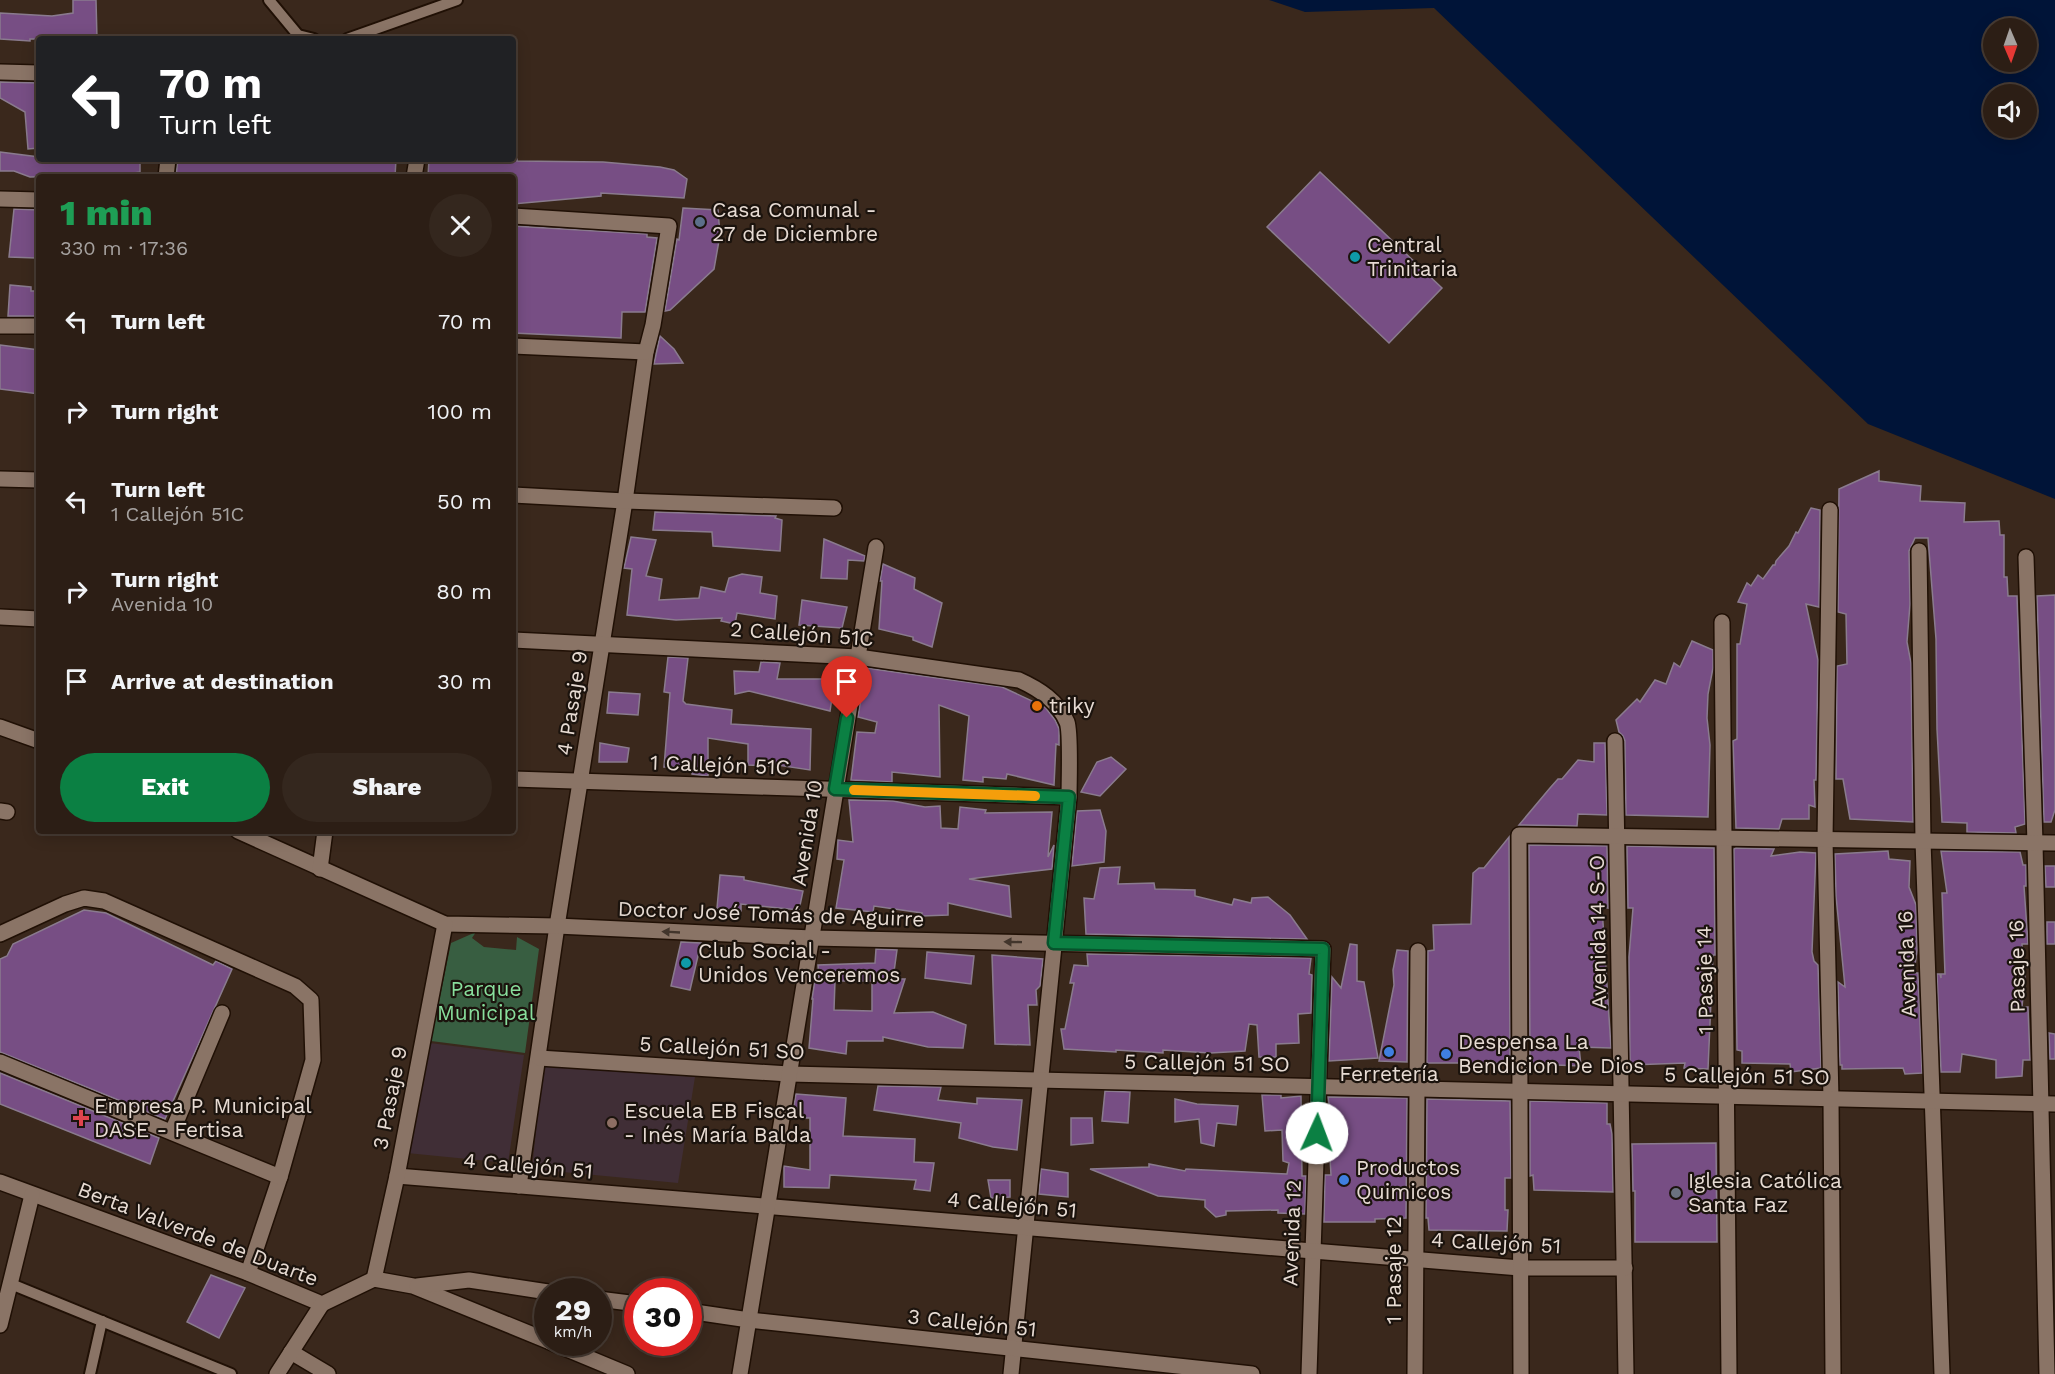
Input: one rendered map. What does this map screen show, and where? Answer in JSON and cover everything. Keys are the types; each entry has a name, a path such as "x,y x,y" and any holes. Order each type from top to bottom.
{"street":[{"path":"0,72 36,73"},
{"path":"0,199 36,200"},
{"name":"4 Pasaje 9","path":"516,216 669,226 653,325 646,352 519,1186"},
{"path":"0,326 36,326"},
{"path":"516,346 646,352"},
{"path":"0,479 36,480"},
{"path":"516,495 834,508"},
{"path":"1830,510 1825,840 1831,1099 1833,1374"},
{"name":"Avenida 10","path":"740,1374 876,547"},
{"name":"Avenida 16","path":"1919,552 1923,841 1942,1374"},
{"name":"Pasaje 16","path":"2026,557 2035,843 2048,1104 2047,1374"},
{"path":"0,618 36,619"},
{"name":"1 Pasaje 14","path":"1722,622 1729,1374"},
{"name":"2 Callejón 51C","path":"516,640 858,657 1019,680 1039,690 1058,707 1068,724 1069,797"},
{"path":"0,727 36,740"},
{"name":"Avenida 14 S-O","path":"1615,741 1626,1374"},
{"name":"1 Callejón 51C","path":"516,779 1069,797"},
{"path":"1011,1374 1069,797"},
{"name":"Doctor José Tomás de Aguirre","path":"244,834 445,924 557,926 812,938 1323,949"},
{"path":"320,869 325,834"},
{"path":"1521,1374 1519,835 2055,843"},
{"path":"0,934 65,904 84,898 104,901 295,986 310,1000 313,1060 280,1177 248,1273"},
{"name":"3 Pasaje 9","path":"374,1279 397,1176 445,924"},
{"name":"Avenida 12","path":"1309,1374 1323,949"},
{"name":"1 Pasaje 12","path":"1415,1374 1418,951"},
{"path":"172,1132 222,1013"},
{"name":"5 Callejón 51 SO","path":"539,1058 789,1074 2048,1104"},
{"path":"0,1062 280,1177"},
{"name":"4 Callejón 51","path":"397,1176 1520,1268 1624,1268"},
{"name":"Berta Valverde de Duarte","path":"0,1182 248,1273 322,1304 374,1279"},
{"path":"0,1325 32,1195"},
{"path":"374,1279 414,1286 534,1336"},
{"path":"414,1286 469,1280 534,1290"},
{"path":"277,1374 322,1304"},
{"name":"3 Callejón 51","path":"702,1313 1252,1374"},
{"path":"291,1352 328,1374"},
{"path":"583,1356 627,1374"}],"lane":[{"path":"269,0 298,35 302,36"},
{"path":"355,36 457,0"},
{"path":"11,1284 231,1374"},
{"path":"90,1374 102,1321"}],"shaded area":[{"path":"430,1043 524,1055 508,1163 407,1153"},
{"name":"Escuela EB Fiscal - Inés María Balda","path":"543,1062 695,1077 678,1183 532,1169"}],"green space":[{"name":"Parque Municipal","path":"476,932 472,938 484,947 516,950 517,937 539,949 525,1053 431,1041 451,943"}],"water":[{"path":"1269,0 2055,0 2055,499 1868,424 1434,8 1305,12"}],"building":[{"path":"73,0 96,0 97,36 36,36 36,39 30,39 30,41 0,39 0,13 52,16 73,13"},
{"path":"0,82 36,83 36,148 28,149 25,112 0,98"},
{"path":"0,152 36,157 36,162 140,162 140,172 127,174 36,174 36,177 30,177 14,171 0,171"},
{"path":"517,159 517,161 603,162 660,167 674,170 687,179 684,198 601,193 601,196 516,204 516,174 428,174 429,162 516,162"},
{"path":"178,162 396,162 395,174 176,174"},
{"name":"Central Trinitaria","path":"1320,172 1442,288 1389,343 1267,227"},
{"path":"683,208 718,210 720,235 714,269 670,310 665,311 677,239 679,240"},
{"path":"14,209 36,210 36,258 9,257"},
{"path":"516,226 647,234 647,237 657,238 645,312 622,312 621,338 516,333"},
{"path":"10,285 31,287 31,291 36,291 36,316 8,316"},
{"path":"660,336 674,349 683,363 654,364"},
{"path":"0,345 36,350 36,394 0,389"},
{"path":"1879,471 1879,481 1921,486 1920,501 1965,503 1964,522 1999,521 2000,535 2004,535 2004,577 2007,577 2008,596 2017,596 2025,824 2015,827 2016,833 1967,832 1967,823 1942,822 1937,729 1936,639 1928,538 1915,538 1909,551 1910,604 1907,642 1911,663 1913,822 1850,819 1843,779 1836,779 1837,666 1847,664 1846,614 1838,612 1839,489"},
{"path":"1811,508 1820,510 1819,607 1806,604 1818,660 1815,807 1809,805 1809,819 1782,819 1779,829 1736,828 1733,741 1737,739 1737,644 1740,644 1747,604 1738,602 1747,583 1751,586 1758,575 1763,579 1775,565 1796,532 1798,533"},
{"path":"655,512 776,516 775,518 782,520 780,551 713,546 712,532 653,530"},
{"path":"631,537 656,540 646,576 662,579 659,600 699,598 701,587 725,592 729,578 742,574 762,577 760,593 777,596 775,619 737,613 735,624 721,621 722,618 676,620 627,615 632,569 624,568"},
{"path":"824,539 865,556 864,561 848,560 847,579 821,578"},
{"path":"883,564 915,578 914,589 942,603 932,647 913,640 913,637 879,629 882,581 880,581"},
{"path":"2055,595 2055,810 2051,822 2044,822 2037,596"},
{"path":"802,600 847,607 842,628 799,625"},
{"path":"1692,641 1713,650 1707,718 1710,745 1708,817 1626,815 1625,741 1619,732 1616,720 1637,699 1640,702 1655,680 1666,684 1674,663 1680,667"},
{"path":"668,657 688,658 683,701 686,704 732,710 731,724 811,729 810,770 771,764 771,766 748,765 748,744 708,738 708,776 692,774 692,767 664,767 670,693 664,692"},
{"path":"761,662 780,663 777,679 844,679 841,698 832,698 830,711 749,691 735,694 734,671 759,672"},
{"path":"866,668 1002,687 1045,707 1059,729 1054,785 1007,774 1006,779 983,777 983,782 963,780 969,716 939,705 940,777 892,772 892,782 851,780 857,732 875,733 877,722 858,717"},
{"path":"609,692 640,694 638,715 607,713"},
{"path":"600,743 629,748 627,762 599,762"},
{"path":"1594,743 1605,743 1607,815 1578,814 1577,826 1519,825 1558,779 1562,779 1578,760 1594,762"},
{"path":"1111,757 1126,769 1100,796 1081,792 1097,762"},
{"path":"849,800 893,801 925,807 940,806 941,828 958,829 960,807 986,810 985,813 1052,812 1048,857 1054,845 1052,869 969,879 1009,886 1011,917 948,903 948,915 922,916 922,913 874,906 873,912 836,908 844,860 837,859 838,840 853,842"},
{"path":"1100,810 1106,831 1104,862 1072,866 1077,811"},
{"path":"1509,837 1510,1063 1427,1063 1428,951 1434,950 1433,925 1471,924 1473,873 1479,868 1484,868"},
{"path":"1529,845 1607,846 1608,908 1602,907 1611,1048 1579,1047 1581,1066 1530,1064"},
{"path":"1627,846 1714,848 1715,955 1713,955 1708,1069 1684,1068 1685,1063 1630,1065 1629,957 1633,908 1628,908"},
{"path":"1734,849 1774,849 1771,856 1800,852 1816,853 1812,952 1814,961 1818,965 1821,1068 1791,1072 1790,1064 1742,1063 1742,1051 1737,1050"},
{"path":"1888,851 1889,859 1910,861 1909,887 1916,905 1917,950 1914,973 1918,973 1922,1073 1905,1074 1903,1068 1842,1069 1840,1065 1838,982 1845,987 1836,896 1835,854"},
{"path":"1941,851 2020,852 2023,865 2026,865 2026,886 2024,886 2028,944 2022,944 2023,975 2025,975 2022,1007 2028,1007 2030,1060 2023,1060 2022,1076 1996,1078 1996,1060 1962,1054 1960,1072 1941,1072 1937,974 1940,974 1941,978 1941,974 1945,974 1942,893 1947,893"},
{"path":"2045,866 2055,866 2055,887 2046,887"},
{"path":"1120,867 1118,884 1154,883 1155,889 1195,890 1195,896 1232,905 1234,899 1251,903 1252,898 1268,897 1290,915 1307,939 1086,934 1084,898 1094,899 1100,868"},
{"path":"720,875 744,877 744,880 803,891 799,910 741,904 741,911 717,908"},
{"path":"84,910 106,913 213,965 216,961 232,969 165,1119 0,1052 0,959 7,956 13,944"},
{"path":"2047,922 2055,922 2055,944 2047,944"},
{"name":"Club Social - Unidos Venceremos","path":"681,942 701,943 690,990 671,986"},
{"path":"1350,944 1357,945 1357,981 1364,982 1378,1058 1329,1061 1332,977 1341,988"},
{"path":"876,949 897,950 893,979 905,979 894,1013 933,1012 966,1025 963,1048 928,1047 883,1037 883,1041 847,1041 846,1054 809,1048 812,999 815,980 819,981 818,965 875,963","holes":["835,981 872,981 872,1011 834,1010"]},
{"path":"1397,950 1408,951 1407,1062 1379,1061 1394,985 1393,970"},
{"path":"927,952 974,956 971,984 925,978"},
{"path":"1087,954 1311,958 1309,974 1312,975 1311,1013 1298,1014 1299,1043 1276,1044 1276,1057 1259,1057 1257,1025 1249,1024 1245,1051 1210,1053 1163,1050 1163,1053 1064,1049 1061,1029 1065,1029 1074,983 1070,983 1074,965 1088,966"},
{"path":"992,955 1043,959 1040,986 1036,990 1037,1005 1028,1005 1030,1045 995,1044"},
{"path":"2049,1033 2055,1034 2055,1059 2050,1059"},
{"name":"Empresa P. Municipal DASE - Fertisa","path":"0,1073 159,1138 150,1164 0,1104"},
{"path":"878,1086 941,1087 938,1100 977,1104 977,1098 1022,1100 1017,1150 993,1147 959,1138 961,1123 874,1110"},
{"path":"1105,1091 1130,1092 1128,1123 1102,1121"},
{"path":"796,1094 846,1098 843,1136 915,1139 914,1162 934,1163 930,1191 914,1189 916,1180 830,1175 829,1188 784,1187 784,1166 810,1170 810,1118 792,1118"},
{"path":"1262,1095 1281,1095 1281,1098 1301,1096 1302,1176 1306,1176 1305,1214 1278,1213 1278,1210 1226,1211 1226,1215 1216,1217 1205,1207 1205,1200 1158,1196 1090,1169 1149,1167 1149,1164 1185,1171 1186,1169 1287,1174 1289,1163 1283,1161 1282,1130 1265,1131"},
{"path":"1328,1097 1407,1098 1406,1218 1375,1219 1375,1222 1324,1222 1325,1175 1331,1175 1329,1141 1335,1141"},
{"path":"1175,1099 1197,1104 1238,1106 1236,1125 1217,1123 1214,1146 1201,1143 1199,1119 1175,1122"},
{"path":"1427,1099 1510,1101 1511,1178 1505,1178 1507,1231 1429,1230 1428,1218 1426,1218"},
{"path":"1530,1101 1607,1103 1607,1124 1610,1124 1612,1134 1613,1192 1534,1190 1533,1175 1530,1176"},
{"path":"1071,1118 1092,1118 1093,1143 1071,1145"},
{"name":"Iglesia Católica Santa Faz","path":"1716,1143 1717,1242 1635,1242 1632,1144"},
{"path":"1041,1169 1068,1173 1068,1197 1039,1194"},
{"path":"988,1180 1010,1180 1010,1197 991,1198"},
{"path":"211,1275 245,1288 219,1338 187,1322"}],"slow traffic":[{"path":"854,790 1035,796"}],"place":[{"name":"Casa Comunal - 27 de Diciembre","path":"700,222"},
{"name":"Central Trinitaria","path":"1355,257"},
{"name":"triky","path":"1037,706"},
{"name":"Club Social - Unidos Venceremos","path":"686,963"},
{"name":"Ferretería","path":"1389,1052"},
{"name":"Despensa La Bendicion De Dios","path":"1446,1054"},
{"name":"Empresa P. Municipal DASE - Fertisa","path":"81,1118"},
{"name":"Escuela EB Fiscal - Inés María Balda","path":"612,1123"},
{"name":"Productos Quimicos","path":"1344,1180"},
{"name":"Iglesia Católica Santa Faz","path":"1676,1193"}],"route":[{"path":"847,718 835,789 1069,797 1054,943 1323,949 1317,1133"}]}
